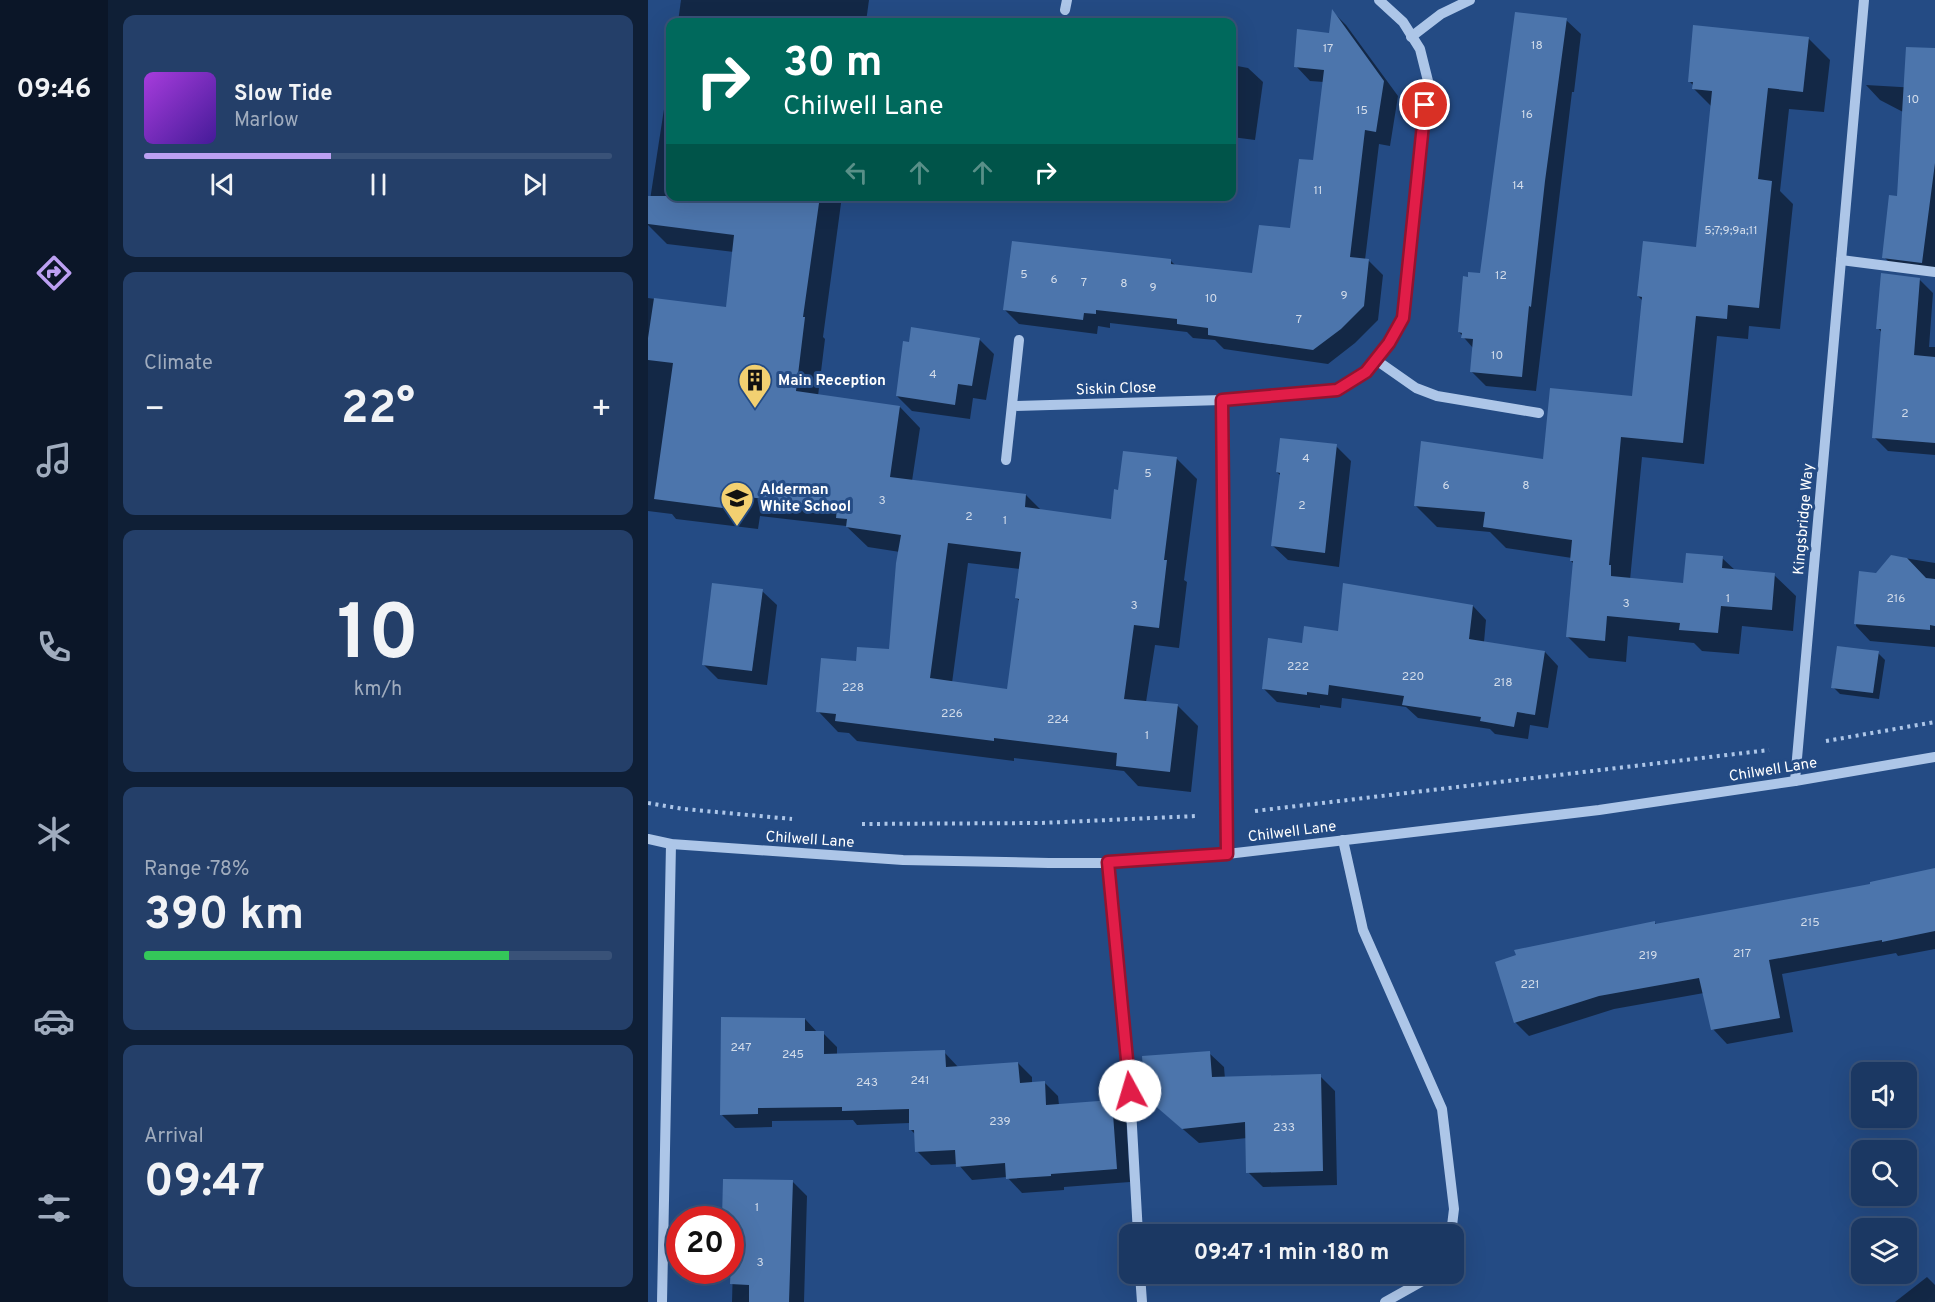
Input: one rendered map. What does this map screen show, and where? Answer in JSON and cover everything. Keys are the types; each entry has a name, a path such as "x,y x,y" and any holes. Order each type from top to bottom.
{"street":[{"name":"Siskin Close","path":"1012,406 1222,400 1337,390 1366,372 1389,343 1403,318 1428,81 1420,49 1403,22 1379,0"},
{"path":"1411,37 1441,14 1470,0"},
{"name":"Kingsbridge Way","path":"1795,781 1864,0"},
{"path":"1841,260 1935,272"},
{"path":"1006,459 1019,340"},
{"path":"1376,360 1416,388 1437,396 1539,413"},
{"path":"1222,400 1227,854"},
{"name":"Chilwell Lane","path":"648,839 671,844 903,860 1108,862 1227,854 1599,810 1795,781 1935,756"},
{"path":"1343,840 1363,930 1442,1109 1454,1209 1452,1224"},
{"path":"663,1302 671,844"},
{"path":"1108,862 1130,1091 1137,1224"},
{"path":"1141,1284 1142,1302"},
{"path":"1385,1302 1417,1284"}],"path":[{"path":"861,825 1041,823 1227,814 1799,746 1935,722"},
{"path":"648,803 684,809 796,820"}],"building":[{"path":"1332,9 1384,81 1376,132 1365,130 1350,257 1369,259 1364,306 1341,329 1313,350 1208,335 1208,328 1177,324 1177,319 1096,310 1096,314 1084,313 1083,320 1003,310 1012,241 1171,259 1171,264 1252,273 1259,225 1290,228 1299,159 1313,160 1324,70 1294,67 1297,29 1329,33"},
{"path":"1515,12 1567,18 1531,307 1529,306 1522,377 1470,372 1473,339 1461,338 1462,333 1458,332 1463,276 1468,277 1468,272 1480,273"},
{"path":"1693,25 1809,37 1803,92 1768,88 1758,179 1772,181 1759,308 1728,305 1727,319 1696,316 1683,443 1621,437 1609,565 1611,565 1611,576 1683,583 1686,553 1723,556 1722,568 1775,573 1772,610 1721,606 1718,633 1679,630 1680,623 1607,616 1605,641 1566,637 1573,561 1570,561 1572,540 1483,527 1485,512 1414,506 1421,441 1543,459 1550,388 1632,396 1642,297 1637,296 1643,241 1696,247 1712,91 1692,89 1693,82 1688,82"},
{"path":"1906,47 1935,48 1935,163 1922,263 1882,258 1889,195 1897,196"},
{"path":"648,196 666,196 666,201 819,201 803,317 805,317 796,391 900,406 890,477 1026,494 1025,507 1111,519 1114,489 1118,490 1123,451 1177,457 1164,560 1167,560 1159,628 1134,625 1124,699 1178,704 1170,772 1116,766 1117,753 994,738 994,741 835,721 836,714 816,712 821,658 856,661 857,647 889,649 896,563 901,535 846,527 847,519 836,518 837,508 740,496 738,510 654,499 673,363 648,360 648,338 654,298 726,307 734,235 648,224","holes":["948,543 1021,552 1015,598 1019,599 1007,689 930,678"]},
{"path":"1881,273 1920,278 1914,355 1935,357 1935,443 1872,438 1881,329 1876,329"},
{"path":"911,327 980,338 972,386 958,384 955,405 896,396 903,341 909,342"},
{"path":"1280,438 1337,444 1325,553 1271,546 1280,473 1276,472"},
{"path":"1891,555 1907,558 1926,578 1935,579 1935,626 1930,625 1930,630 1854,624 1859,571 1876,573"},
{"path":"712,583 763,589 752,671 702,665"},
{"path":"1343,583 1473,605 1469,639 1545,651 1535,715 1517,712 1514,727 1480,721 1481,717 1402,705 1404,696 1329,685 1328,695 1307,692 1307,695 1262,689 1268,638 1302,643 1304,626 1338,631"},
{"path":"1837,646 1879,651 1873,693 1831,688"},
{"path":"1935,868 1935,931 1769,960 1780,1018 1711,1030 1699,978 1599,996 1514,1023 1495,962 1516,955 1514,950 1655,921 1655,924 1870,884 1870,882"},
{"path":"721,1017 805,1018 805,1031 824,1031 824,1054 945,1050 946,1067 1018,1062 1020,1083 1045,1081 1046,1105 1112,1100 1117,1169 1006,1179 1005,1163 956,1167 955,1150 915,1152 914,1130 909,1130 909,1109 842,1111 842,1107 758,1108 758,1114 720,1115"},
{"path":"1210,1051 1212,1077 1321,1074 1323,1171 1246,1173 1245,1122 1182,1129 1145,1097 1142,1056"},
{"path":"723,1179 793,1180 789,1302 749,1302 749,1285 730,1284 744,1284 744,1206 722,1206"}],"place":[{"name":"Main Reception","path":"755,409"},
{"name":"Alderman White School","path":"737,527"}],"route":[{"path":"1130,1091 1108,862 1227,854 1222,400 1337,390 1366,372 1389,343 1403,318 1425,105"}]}
